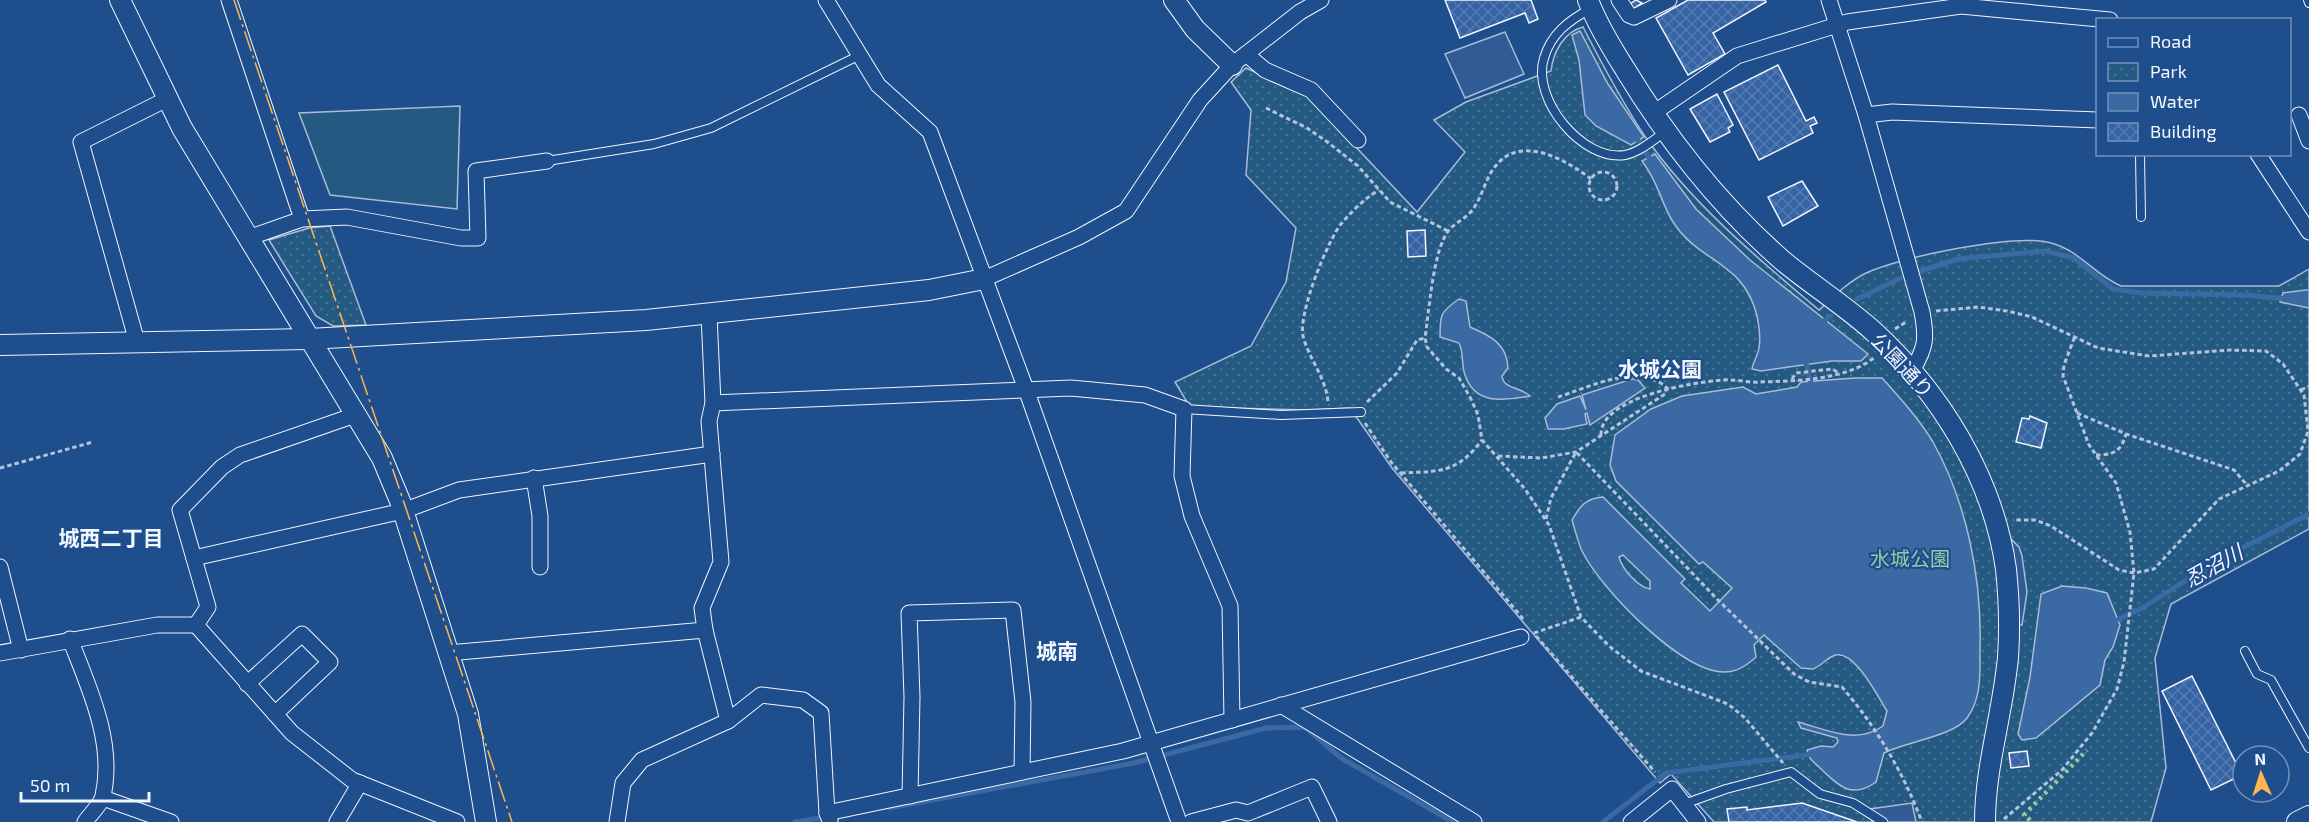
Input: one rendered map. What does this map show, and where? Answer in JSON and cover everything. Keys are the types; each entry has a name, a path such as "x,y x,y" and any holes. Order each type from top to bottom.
{"street":[{"path":"120,0 167,99 309,339 358,414 382,458 403,511 468,714 486,822"},
{"path":"229,0 302,219"},
{"path":"826,0 878,86 930,132 1027,392 1179,822"},
{"path":"1174,0 1195,29 1239,60 1311,90 1358,140"},
{"path":"0,345 309,339 709,315 929,290 984,279 1079,237 1126,212 1200,100 1239,60 1300,12 1321,0"},
{"path":"1619,0 1629,15 1634,17 1669,0"},
{"path":"1829,0 1866,115 1926,333 1924,350 1912,371"},
{"name":"公園通り","path":"1589,4 1652,114 1658,137 1702,177 1784,261 1872,330 1912,371 1936,401 1972,462 1994,522 2006,568 2008,658 1987,775 1994,821"},
{"path":"1652,114 1737,56 1837,25 1961,6 2096,19"},
{"path":"137,342 81,142 167,99"},
{"path":"1866,115 1892,112 2096,120"},
{"path":"2299,115 2309,141"},
{"path":"2259,156 2308,228"},
{"path":"248,238 302,219 346,217 461,238 478,238 476,171 547,161"},
{"path":"709,315 713,403 709,421 721,562 702,608 705,630 728,721"},
{"path":"713,403 1027,392 1071,388 1145,395 1184,409 1182,476 1192,516 1230,606 1232,720"},
{"path":"196,625 208,607 180,510 222,467 240,455 358,414"},
{"path":"194,558 403,511 459,490 712,454"},
{"path":"534,478 540,527 540,567"},
{"path":"0,567 21,650"},
{"path":"910,796 912,697 909,613 1012,610 1023,702 1022,772"},
{"path":"0,653 157,625 196,625 292,733 352,780 453,822"},
{"path":"448,653 705,630"},
{"path":"617,822 623,783 642,760 728,721 761,695 803,699 821,713 829,818 910,796 1152,743 1527,631"},
{"path":"247,684 302,634 330,662 275,714"},
{"path":"70,639 99,716 106,757 103,798 85,822"},
{"path":"1281,705 1474,822"},
{"path":"337,822 360,783"},
{"path":"1191,822 1236,810 1248,813 1312,787 1329,822"},
{"path":"1631,822 1671,789 1698,822"},
{"path":"103,798 171,822"},
{"path":"2297,822 2309,816"}],"lane":[{"path":"1589,4 1567,22 1551,42 1542,71 1545,89 1559,117 1575,138 1603,155 1635,153 1658,137"},
{"path":"547,161 654,144 711,128 858,56"},
{"path":"2140,156 2141,217"},
{"path":"1184,409 1281,415 1361,412"},
{"path":"2245,651 2257,674 2271,680 2309,748"},
{"path":"1684,804 1726,789 1791,772 1820,794 1853,803 1883,822"}],"path":[{"path":"1266,108 1307,128 1326,141 1358,166 1390,202 1448,231"},
{"path":"1591,179 1570,163 1522,150 1502,157 1492,170 1473,210 1448,231 1434,275 1425,338 1427,347 1446,369 1459,378 1478,415 1482,440 1526,489 1546,520 1561,555 1581,617 1609,646 1641,671 1728,704 1746,718 1791,772"},
{"path":"1610,174 1599,173 1591,179 1590,190 1597,198 1608,199 1617,187 1610,174 1612,166"},
{"path":"1329,413 1326,384 1303,336 1304,315 1320,267 1339,226 1362,201 1379,190"},
{"path":"1933,312 1978,307 2007,311 2032,317 2098,348 2149,356 2230,350 2266,351 2283,364 2304,395 2308,431 2300,454 2279,471 2219,499 2154,569 2134,573 2119,570 2051,525 2035,520 2009,520"},
{"path":"1894,331 1906,322"},
{"path":"1994,821 2021,807 2062,770 2092,733 2117,688 2124,663 2134,573 2130,532 2116,483 2089,445 2062,376 2075,336"},
{"path":"1425,338 1417,340 1397,373 1363,405 1361,412 1365,423 1401,473 1527,631 1655,772"},
{"path":"1601,435 1606,418 1647,393 1721,380 1741,379 1758,383 1839,373 1864,367 1877,356"},
{"path":"1792,380 1799,373 1832,369 1839,373"},
{"path":"1558,397 1629,376 1642,375 1660,380 1667,390"},
{"path":"2301,390 2309,386"},
{"path":"1496,456 1541,458 1576,452 1665,394 1667,390"},
{"path":"2076,413 2126,434 2234,470 2247,485"},
{"path":"2096,455 2116,453 2123,447 2126,434"},
{"path":"1401,473 1447,471 1469,456 1482,440"},
{"path":"0,468 93,442"},
{"path":"1546,520 1554,490 1576,452"},
{"path":"1576,452 1719,601 1802,680 1842,687 1873,726 1891,754 1922,822"},
{"path":"1527,631 1581,617"}],"green space":[{"name":"水城公園","path":"1583,27 1627,109 1662,160 1682,184 1726,228 1819,310 1853,281 1882,267 1958,248 2012,241 2034,241 2061,246 2121,286 2279,286 2309,269 2309,529 2171,604 2155,658 2166,768 2151,822 1714,822 1671,774 1660,783 1392,468 1350,408 1306,410 1190,407 1175,382 1251,346 1286,282 1296,228 1246,175 1251,110 1231,82 1246,68 1308,96 1417,212 1465,152 1434,120 1466,102 1551,71 1554,57 1565,38"},
{"path":"460,106 457,209 330,195 299,113"},
{"path":"330,226 366,325 333,326 316,316 269,240 309,228"}],"shaded area":[{"path":"1505,32 1524,74 1465,98 1445,54"},
{"path":"2008,536 2019,547 2022,556 2027,592 2022,625 2019,625"},
{"path":"1912,803 1916,822 1872,822 1870,809"}],"water":[{"path":"1580,31 1608,84 1644,137 1631,145 1596,126 1585,115 1579,60 1572,35"},
{"path":"1655,154 1696,209 1750,260 1868,354 1861,361 1832,361 1761,371 1752,369 1760,344 1760,336 1751,298 1732,273 1695,246 1673,222 1642,161"},
{"path":"2309,290 2309,308 2280,302 2283,293"},
{"path":"1459,299 1466,301 1470,327 1491,338 1505,353 1508,368 1502,376 1503,380 1509,386 1530,396 1492,399 1476,392 1470,385 1465,375 1459,343 1440,337 1442,315"},
{"path":"1882,378 1922,425 1945,466 1963,516 1975,569 1980,622 1980,666 1978,693 1972,710 1961,724 1952,730 1884,753 1876,782 1859,790 1839,785 1809,756 1807,750 1821,746 1833,747 1838,742 1837,738 1801,728 1798,722 1831,732 1852,735 1863,735 1883,726 1887,711 1857,665 1841,655 1833,656 1813,669 1801,668 1764,635 1754,645 1756,657 1737,670 1721,672 1698,665 1659,639 1605,585 1582,551 1572,520 1584,504 1592,499 1603,497 1685,579 1681,583 1710,611 1732,588 1703,562 1699,564 1616,481 1610,465 1615,435 1651,409 1682,396 1743,387 1756,394 1797,387 1801,382","holes":["1623,555 1650,581 1650,589 1645,588 1631,577 1619,557"]},
{"path":"1632,379 1638,380 1645,388 1590,425 1587,413 1585,414 1587,424 1564,429 1548,429 1545,418 1557,404 1580,396 1586,410 1582,395"},
{"path":"2062,586 2107,593 2120,625 2113,647 2105,660 2100,685 2036,738 2022,740 2018,734 2030,677 2041,594"}],"building":[{"path":"1445,0 1531,0 1538,19 1529,23 1525,13 1460,38"},
{"path":"1636,0 1642,3 1633,9 1630,4"},
{"path":"1688,0 1765,0 1766,2 1713,33 1725,54 1688,75 1656,18"},
{"path":"1778,65 1806,121 1814,117 1817,123 1810,126 1813,133 1759,160 1724,92"},
{"path":"1717,94 1733,125 1728,128 1730,132 1710,142 1690,109"},
{"path":"1802,181 1818,206 1783,226 1768,197"},
{"path":"1425,230 1426,256 1408,257 1407,231"},
{"path":"2030,416 2047,423 2041,448 2016,442 2022,418 2029,419"},
{"path":"2192,676 2231,753 2231,780 2211,790 2162,691"},
{"path":"2027,751 2029,766 2011,768 2009,753"},
{"path":"1802,803 1857,822 1729,822 1727,809 1747,807 1747,810"}],"waterway":[{"path":"1638,141 1652,162"},
{"path":"1921,271 1958,259 2045,251 2074,258 2113,289 2141,293 2246,295 2288,299"},
{"path":"1857,299 1901,278"},
{"path":"1821,323 1831,316"},
{"path":"1805,359 1812,388"},
{"name":"忍沼川","path":"2119,619 2144,607 2215,562 2309,514"},
{"path":"889,808 1134,763 1266,728 1305,727 1341,758 1453,822"},
{"path":"1603,822 1666,773 1813,754"},
{"path":"795,822 826,817"}],"hedge":[{"path":"2030,820 2024,815 2087,750"}],"power":[{"path":"234,0 512,822"}],"district":[{"name":"水城公園","path":"1660,368"},
{"name":"城西二丁目","path":"111,537"},
{"name":"城南","path":"1057,650"}]}
